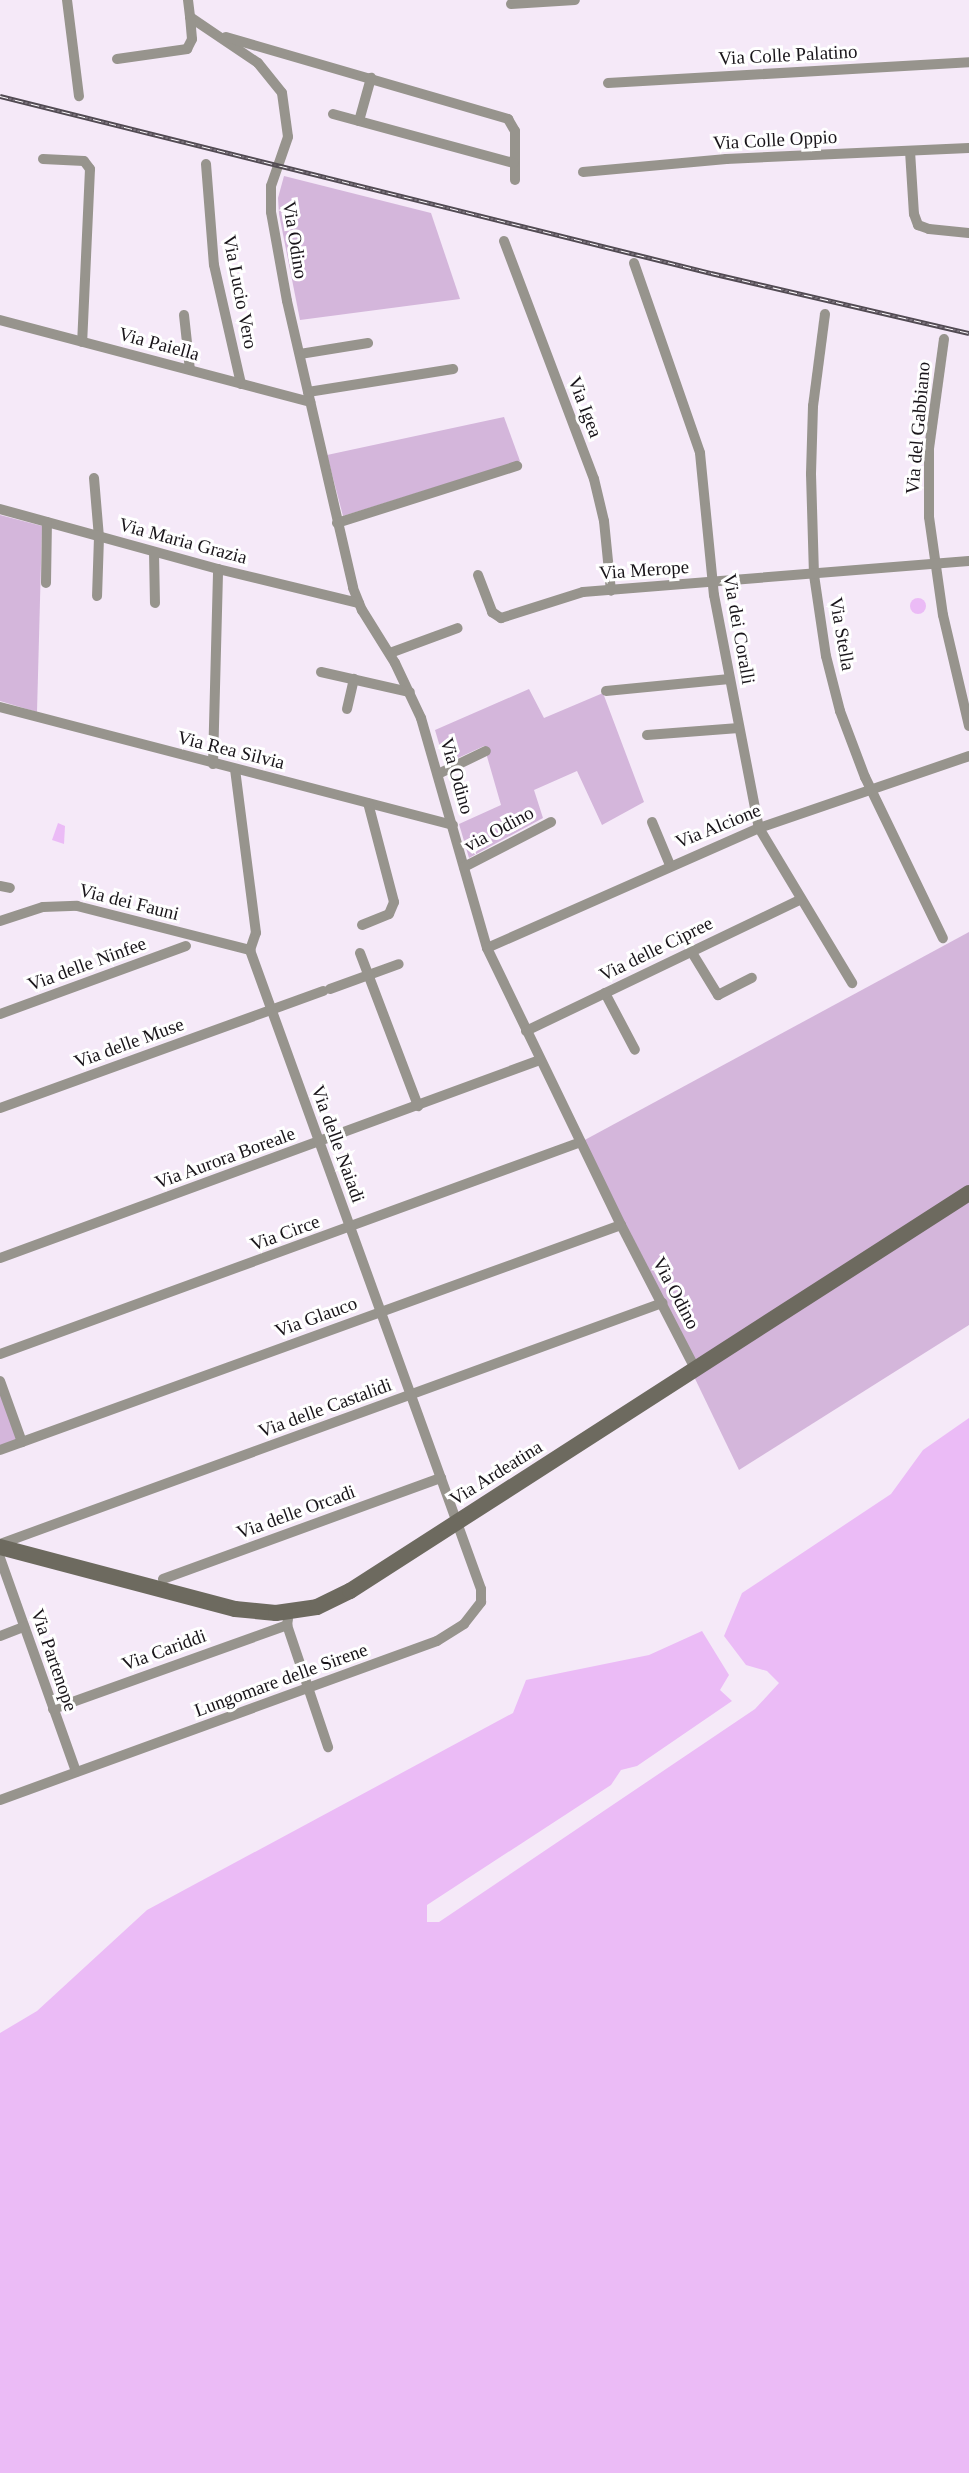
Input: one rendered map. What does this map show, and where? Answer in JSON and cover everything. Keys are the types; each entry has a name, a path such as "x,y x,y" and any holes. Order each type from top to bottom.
{"main road":[{"name":"Via Ardeatina","path":"0,1545 235,1609 288,1619 342,1596 964,1196"}],"street":[{"path":"67,0 79,96"},
{"path":"117,59 187,48 192,39 188,0"},
{"path":"511,4 575,0"},
{"path":"190,17 217,34 508,119 516,131 517,153 513,163 515,180"},
{"name":"Via Odino","path":"217,34 258,63 282,93 289,130 271,186 271,212 337,523 359,603 410,692 438,774 487,948 621,1225 696,1370"},
{"name":"Via Colle Palatino","path":"608,83 969,62"},
{"path":"359,121 371,78"},
{"path":"333,114 513,163"},
{"name":"Via Colle Oppio","path":"583,172 726,159 969,148"},
{"path":"910,151 914,214 918,225 926,229 969,233"},
{"path":"43,159 84,161 90,169 82,342"},
{"name":"Via Lucio Vero","path":"206,164 214,265 241,383"},
{"name":"Via Igea","path":"504,241 594,479 603,515 611,591"},
{"name":"Via dei Coralli","path":"634,263 700,453 712,583 759,828 852,983"},
{"path":"184,314 190,370"},
{"name":"Via Stella","path":"825,314 811,434 814,575 834,688 869,789 943,938"},
{"name":"Via Paiella","path":"0,320 241,383 309,397"},
{"name":"Via del Gabbiano","path":"944,339 929,456 928,509 933,564 969,726"},
{"path":"300,354 368,343"},
{"path":"309,397 453,369"},
{"path":"337,523 517,466"},
{"path":"94,478 99,537 97,596"},
{"name":"Via Maria Grazia","path":"0,509 218,569 359,603"},
{"path":"46,583 47,522"},
{"path":"154,552 155,603"},
{"name":"Via Merope","path":"478,575 492,612 500,618 576,593 969,561"},
{"path":"213,764 218,569"},
{"path":"390,653 458,628"},
{"path":"321,671 410,692"},
{"path":"346,709 354,679"},
{"path":"606,691 730,679"},
{"name":"Via Rea Silvia","path":"0,707 453,825"},
{"path":"647,735 739,728"},
{"path":"438,774 486,751"},
{"name":"Via Alcione","path":"487,948 759,828 969,756"},
{"name":"Via delle Naiadi","path":"235,769 256,933 250,950 457,1522"},
{"path":"362,925 387,915 394,902 368,803"},
{"name":"via Odino","path":"464,867 551,821"},
{"path":"652,822 670,865"},
{"name":"Via delle Cipree","path":"526,1031 801,899"},
{"name":"Via dei Fauni","path":"0,921 43,907 78,906 250,950"},
{"name":"Via delle Ninfee","path":"0,1014 186,946"},
{"path":"691,951 718,995 752,978"},
{"path":"360,953 418,1106"},
{"name":"Via delle Muse","path":"0,1108 399,964"},
{"path":"605,993 635,1050"},
{"name":"Via Aurora Boreale","path":"0,1258 320,1143 540,1060"},
{"name":"Via Circe","path":"0,1354 581,1142"},
{"name":"Via Glauco","path":"0,1450 621,1225"},
{"name":"Via delle Castalidi","path":"0,1545 662,1303"},
{"path":"0,1381 22,1442"},
{"name":"Via delle Orcadi","path":"163,1579 441,1478"},
{"name":"Lungomare delle Sirene","path":"0,1800 444,1638 473,1616 482,1592 457,1522"},
{"name":"Via Partenope","path":"0,1558 76,1772"},
{"path":"288,1619 328,1747"},
{"name":"Via Cariddi","path":"53,1709 288,1619"},
{"path":"0,1636 24,1627"}],"shaded area":[{"path":"284,176 431,213 460,299 300,320 279,214 278,198"},
{"path":"504,417 520,461 343,516 327,455"},
{"path":"0,515 42,526 37,712 0,701"},
{"path":"918,598 924,600 924,612 918,614 912,612 910,606 912,600"},
{"path":"529,689 544,718 603,693 644,802 602,825 577,771 534,790 543,818 469,858 459,824 501,805 484,746 445,764 435,730"},
{"path":"58,823 65,826 64,844 52,840"},
{"path":"969,932 969,1325 739,1470 581,1142"},
{"path":"0,1384 22,1442 0,1450"},
{"path":"969,1418 969,2473 0,2473 0,2033 37,2011 147,1910 513,1713 526,1680 649,1655 702,1631 729,1675 720,1690 732,1701 637,1766 621,1770 611,1785 427,1905 427,1922 439,1922 755,1709 779,1683 767,1671 746,1665 724,1636 742,1593 891,1494 923,1450"}],"railway":[{"path":"0,96 711,273 969,333"}]}
